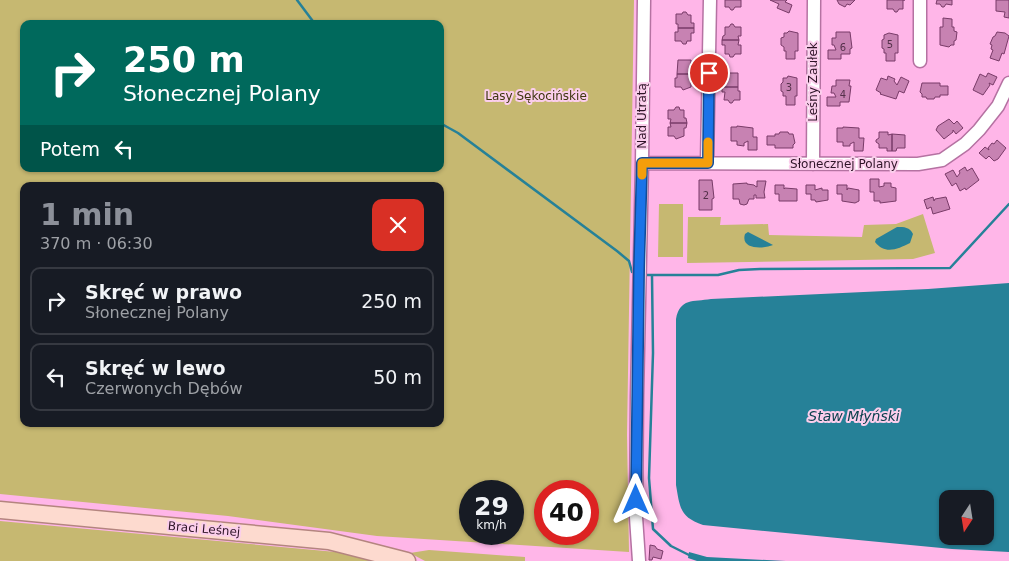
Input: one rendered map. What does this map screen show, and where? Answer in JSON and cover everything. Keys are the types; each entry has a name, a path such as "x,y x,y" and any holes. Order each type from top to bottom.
{"main road":[{"name":"Braci Leśnej","path":"0,510 329,541 407,561"}],"street":[{"name":"Nad Utratą","path":"639,561 636,517 644,0"},
{"path":"708,163 710,0"},
{"name":"Leśny Zaułek","path":"813,164 814,0"},
{"path":"920,0 920,61"},
{"name":"Słonecznej Polany","path":"642,163 918,164 942,160 955,152 979,130 998,106 1009,83"}],"green space":[{"name":"Lasy Sękocińskie","path":"0,0 634,0 627,435 629,552 519,545 524,545 524,480 459,480 459,541 377,536 228,516 0,494"},
{"path":"659,204 683,204 683,257 658,257"},
{"path":"923,214 935,253 913,259 687,263 688,217 721,217 720,225 768,224 769,235 862,237 864,225 896,224"},
{"path":"0,521 358,554 375,561 0,561"},
{"path":"429,550 525,557 525,561 425,561 410,553"}],"water":[{"path":"897,227 906,228 912,232 910,243 896,249 887,250 875,242 876,239"},
{"path":"748,232 773,245 764,247 749,246 744,239 745,234"},
{"name":"Staw Młyński","path":"1009,283 1009,552 952,549 703,525 685,515 680,506 676,485 676,319 678,312 684,304 711,299 928,289"},
{"path":"689,552 707,557 786,561 697,561 688,558"}],"building":[{"path":"725,0 741,0 741,7 735,7 731,10 729,7 725,7"},
{"path":"770,0 787,0 785,2 792,5 789,13 777,8 779,4"},
{"path":"837,0 855,0 845,7 839,4"},
{"path":"887,0 903,0 903,9 895,12 893,9 887,9"},
{"path":"937,0 952,0 952,5 946,4 942,7 940,4 936,4"},
{"path":"996,0 1009,0 1009,18 1004,17 1005,12 996,11"},
{"path":"683,12 691,15 691,23 694,23 694,28 678,28 676,14 682,14"},
{"path":"943,18 952,19 952,27 957,32 954,45 949,47 940,45 940,27 943,27"},
{"path":"731,24 735,27 741,27 741,36 738,36 739,40 722,40 725,35 725,27 729,27"},
{"path":"678,28 694,28 694,33 691,33 691,41 683,44 681,41 675,41 675,32 678,32"},
{"path":"789,31 798,33 798,51 795,51 795,59 786,59 786,51 784,51 784,47 781,45 781,38 784,37 784,33"},
{"path":"836,32 850,32 852,48 850,49 850,54 841,54 841,59 828,59 828,50 836,50 834,45 832,45 832,38 836,38"},
{"path":"997,32 1005,33 1009,36 1004,54 1002,53 999,61 990,58 993,50 990,44"},
{"path":"889,33 898,35 898,53 895,53 895,61 886,61 886,53 884,53 882,48 884,35"},
{"path":"722,40 739,40 738,45 741,45 741,54 735,54 733,57 730,57 729,54 725,54 725,45 722,45"},
{"path":"678,60 691,60 691,69 693,69 694,74 677,74"},
{"path":"725,73 738,73 738,87 722,87 722,82 725,82"},
{"path":"988,73 997,77 993,85 989,83 990,85 983,95 973,90 980,74 986,77"},
{"path":"677,74 694,74 693,79 691,79 691,87 683,90 681,87 675,87"},
{"path":"788,76 797,78 795,105 786,105 786,96 783,96 781,91 783,78"},
{"path":"888,76 895,79 894,81 897,85 901,77 909,81 904,93 899,91 896,99 880,94 876,90 881,78 887,80"},
{"path":"836,80 850,80 849,102 840,102 840,106 827,106 827,97 836,97 834,93 831,93 832,86 836,86"},
{"path":"922,83 940,83 940,86 948,86 948,95 940,95 940,97 935,97 934,99 922,97 920,92"},
{"path":"722,87 738,87 740,100 734,100 730,103 728,100 724,100 725,92 722,92"},
{"path":"676,107 684,110 684,118 686,118 687,123 670,123 671,119 668,119 668,110 674,110"},
{"path":"949,119 954,124 957,121 963,128 956,134 953,130 944,139 936,130 938,126"},
{"path":"670,123 687,123 686,128 684,128 684,136 676,139 674,136 668,136 668,127 671,127"},
{"path":"731,127 753,128 753,137 757,137 757,150 748,150 748,141 744,143 744,146 737,145 737,141 731,141"},
{"path":"837,128 859,128 859,138 864,138 863,151 854,151 854,142 850,146 843,146 843,142 837,142"},
{"path":"780,132 793,134 795,143 793,148 775,148 775,145 767,145 767,136 775,136 775,134"},
{"path":"879,132 888,132 888,135 892,134 892,151 887,151 887,148 879,148 876,140 879,138"},
{"path":"892,134 905,135 905,148 897,148 896,151 892,151"},
{"path":"997,140 1006,148 998,159 994,161 989,156 986,159 979,153 985,147 989,150 988,148 992,143 994,144"},
{"path":"965,167 967,171 972,168 979,180 966,190 965,188 960,191 956,183 952,186 945,174 953,170 957,177 960,173 959,171"},
{"path":"870,179 879,179 879,187 884,186 884,183 891,183 891,187 896,188 896,201 880,203 880,201 874,201 874,192 870,192"},
{"path":"699,180 712,180 714,198 712,199 712,210 699,210"},
{"path":"757,181 766,181 765,198 756,198 756,195 754,195 754,199 749,199 747,204 744,205 740,204 739,199 733,199 733,184 747,183 757,187"},
{"path":"775,185 784,185 784,189 797,189 797,201 779,201 779,194 775,194"},
{"path":"806,185 815,185 815,190 822,188 822,190 828,190 828,200 816,202 811,200 811,194 806,194"},
{"path":"837,185 847,185 847,190 848,188 859,190 859,201 855,203 842,201 842,194 837,194"},
{"path":"933,197 934,201 935,199 946,197 950,209 933,214 931,207 927,209 924,200"},
{"path":"650,545 663,551 661,559 653,557 652,560 649,560"}],"waterway":[{"path":"297,0 312,20"},
{"path":"444,125 458,133 617,251 629,261 632,272"},
{"path":"646,275 718,275 739,270 760,269 950,268 1009,204"},
{"path":"652,276 653,353 649,478 653,529 671,546 689,555"}],"slow traffic":[{"path":"642,175 642,163 708,163 708,142"}],"route":[{"path":"636,500 642,163 708,163 709,73"}]}
